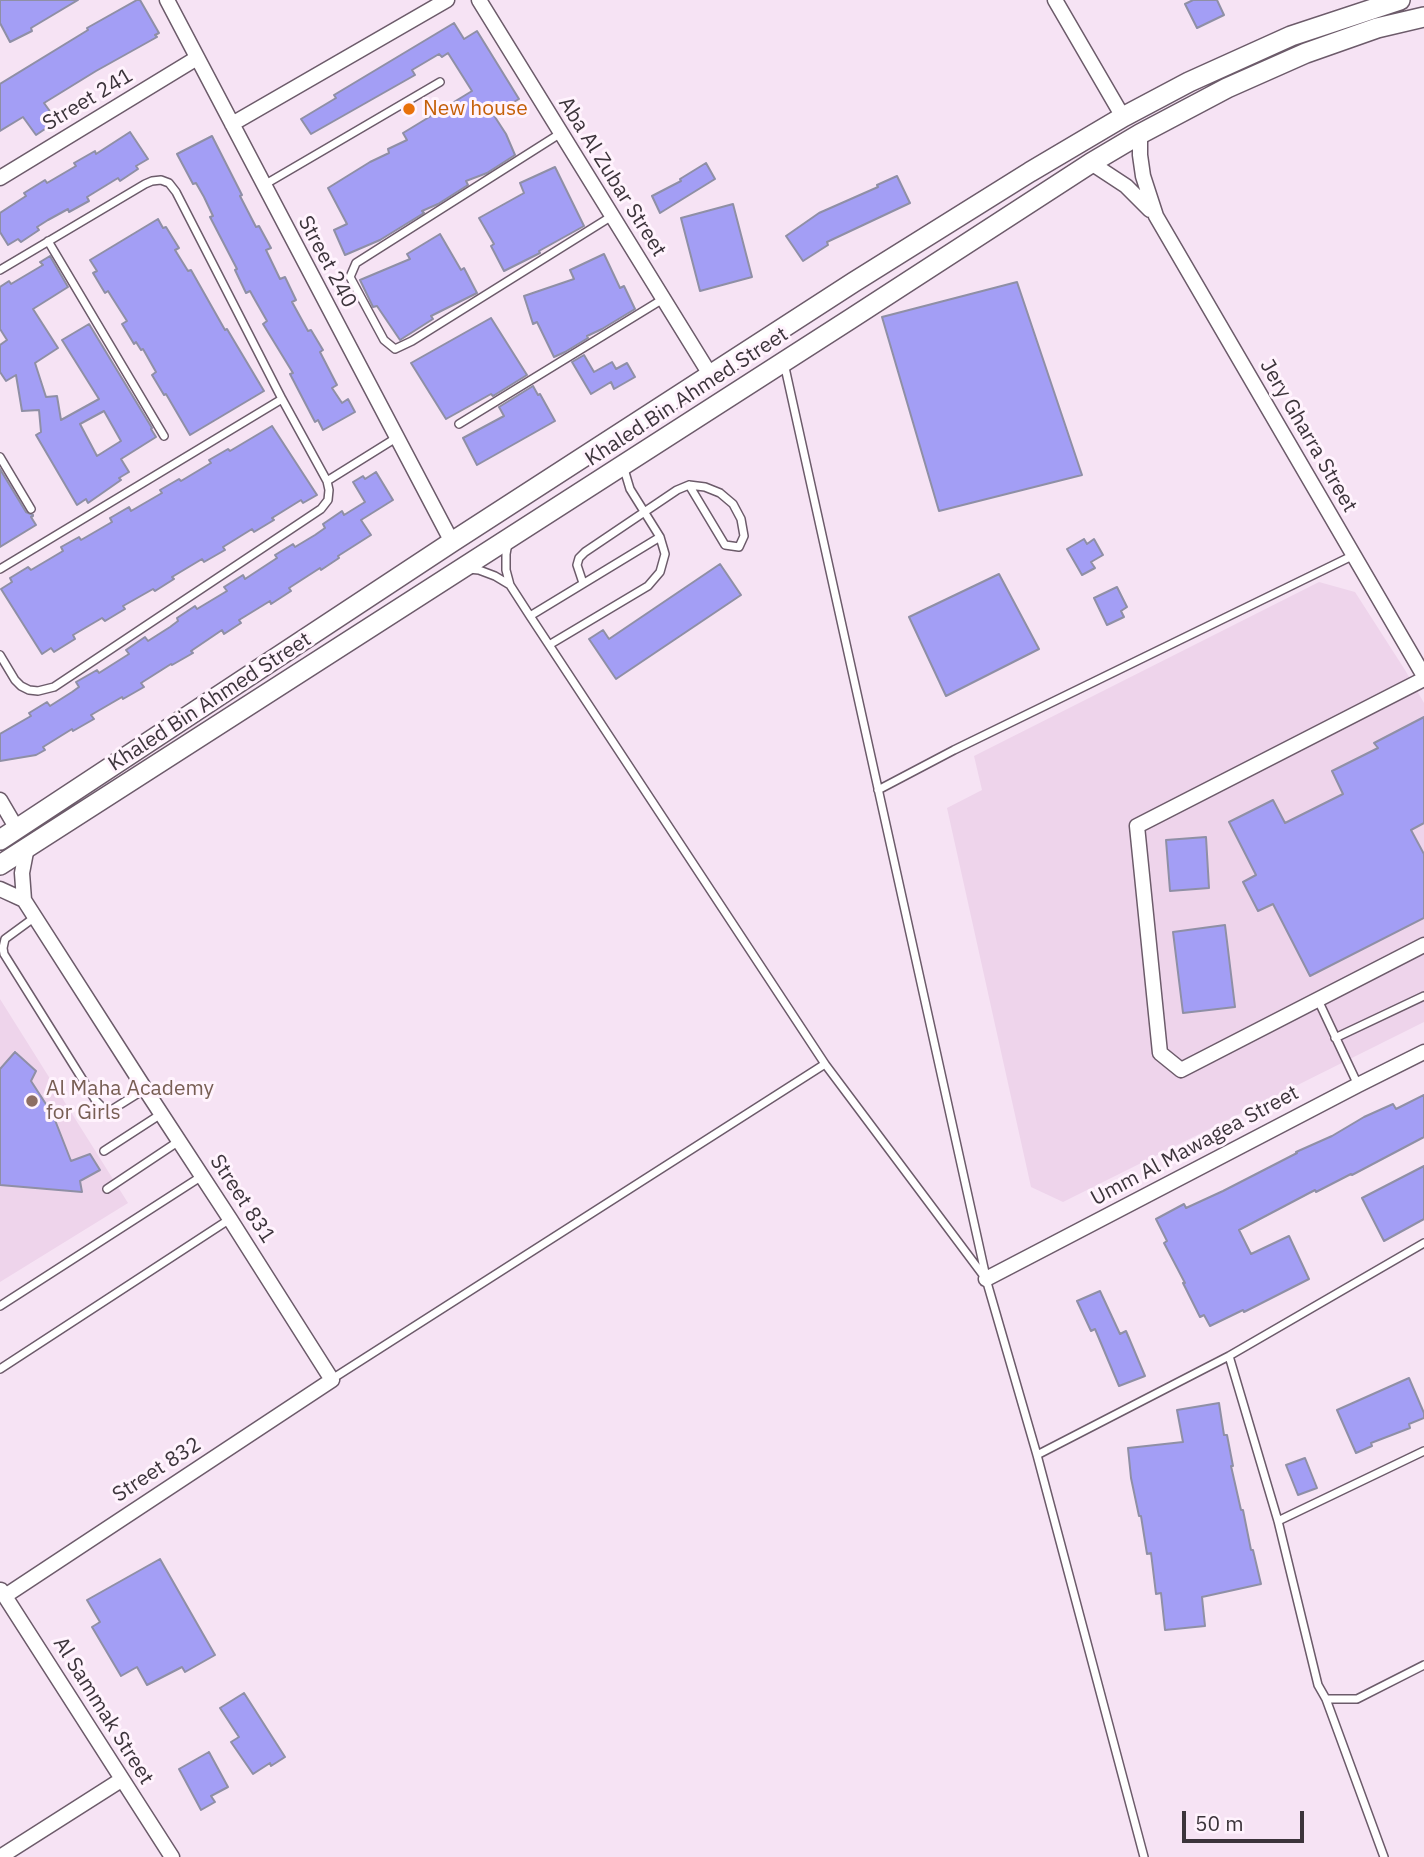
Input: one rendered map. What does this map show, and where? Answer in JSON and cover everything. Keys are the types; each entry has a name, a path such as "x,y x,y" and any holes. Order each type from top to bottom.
{"main road":[{"name":"Khaled Bin Ahmed Street","path":"0,839 853,282 1030,172 1189,82 1355,10 1400,0"},
{"name":"Khaled Bin Ahmed Street","path":"0,864 1091,163 1227,88 1306,53 1377,28 1424,17"}],"street":[{"name":"Street 240","path":"167,0 452,542"},
{"path":"232,124 447,0"},
{"name":"Aba Al Zubar Street","path":"479,0 710,376"},
{"path":"1055,0 1123,117"},
{"name":"Street 241","path":"0,178 197,58"},
{"name":"Jery Gharra Street","path":"1140,134 1143,176 1156,216 1424,678"},
{"name":"Jery Gharra Street","path":"1091,163 1126,187 1156,216"},
{"path":"1424,678 1137,826 1160,1053 1181,1070 1424,945"},
{"path":"0,800 17,829"},
{"path":"0,889 24,900 22,873 27,847"},
{"name":"Street 831","path":"24,900 332,1380"},
{"name":"Umm Al Mawagea Street","path":"986,1279 1424,1052"},
{"name":"Street 832","path":"3,1592 332,1380"},
{"name":"Al Sammak Street","path":"3,1592 172,1857"},
{"path":"0,1857 121,1780"}],"lane":[{"path":"263,186 440,82"},
{"path":"561,133 356,263 350,277 384,340 395,349 412,341 612,216"},
{"path":"0,270 152,181 162,180 169,183 327,481 329,490 328,500 321,509 54,687 38,691 21,686 0,655"},
{"path":"48,241 164,436"},
{"path":"459,424 663,299"},
{"path":"783,362 986,1279 1037,1455 1144,1857"},
{"path":"0,569 282,399"},
{"path":"327,481 396,438"},
{"path":"0,457 30,509"},
{"path":"549,645 648,586 660,572 665,554 660,537 629,489 623,465"},
{"path":"583,583 577,565 585,552 677,490 689,485 720,493 733,504 741,519 744,536 739,547 725,545 689,485"},
{"path":"530,616 660,537"},
{"path":"509,538 506,562 510,585 825,1064 986,1279"},
{"path":"878,790 954,750 1354,555"},
{"path":"461,569 487,573 510,585"},
{"path":"35,917 2,942 4,954 99,1106 113,1109 145,1089"},
{"path":"1335,1038 1424,996"},
{"path":"1318,1000 1358,1085"},
{"path":"332,1380 825,1064"},
{"path":"104,1151 162,1114"},
{"path":"107,1189 179,1141"},
{"path":"0,1306 202,1176"},
{"path":"0,1369 230,1219"},
{"path":"1037,1455 1229,1356 1424,1243"},
{"path":"1229,1356 1278,1521 1318,1685 1326,1699 1384,1857"},
{"path":"1278,1521 1424,1451"},
{"path":"1326,1699 1357,1699 1424,1665"}],"shaded area":[{"path":"1319,582 1355,592 1424,703 1424,1022 1063,1202 1031,1187 947,808 982,790 974,756"},
{"name":"Al Maha Academy for Girls","path":"0,999 128,1203 0,1282"}],"building":[{"path":"0,0 78,0 31,28 32,31 10,42 0,23"},
{"path":"140,0 159,33 155,35 157,37 44,103 57,121 36,135 23,117 0,131 0,84 88,30 87,28"},
{"path":"1193,0 1217,0 1224,15 1197,28 1185,4"},
{"path":"454,23 464,39 477,31 519,99 493,114 515,155 487,173 466,181 468,185 422,211 424,213 380,240 345,255 334,230 347,224 328,188 389,153 388,149 407,140 403,133 472,91 448,53 442,57 439,54 412,70 415,75 311,134 301,119 336,98 334,95"},
{"path":"130,132 148,159 136,166 138,169 87,197 89,201 48,220 21,242 18,239 8,245 0,232 0,213 26,196 24,193 45,180 47,183 76,166 74,163 95,151 96,154"},
{"path":"212,136 256,227 259,226 271,248 266,250 280,279 285,277 296,300 292,302 308,331 311,330 323,350 320,352 337,385 332,388 342,403 348,399 355,412 323,430 318,420 315,422 290,374 293,373 263,324 267,321 250,291 246,293 235,270 237,269 210,217 213,216 204,197 196,183 193,184 177,154"},
{"path":"706,163 715,179 660,213 652,196 681,181 680,179"},
{"path":"555,167 584,226 504,271 491,246 494,244 479,218 524,193 520,183"},
{"path":"897,176 910,203 827,242 828,245 803,261 786,236 819,213"},
{"path":"733,204 752,277 700,291 681,218"},
{"path":"158,219 179,248 175,250 188,271 191,270 264,391 190,435 152,375 156,372 143,349 141,350 136,342 134,344 122,324 127,321 108,291 105,293 93,273 97,271 90,260"},
{"path":"440,234 461,270 464,268 477,293 431,316 433,319 400,340 377,306 373,307 360,280 410,259 407,254"},
{"path":"604,254 620,288 624,286 635,309 554,357 537,322 533,324 524,296 574,279 570,270"},
{"path":"50,256 68,287 33,309 58,348 35,363 46,397 57,396 61,420 99,399 62,340 89,324 156,437 121,459 129,472 119,478 121,480 88,503 86,499 77,505 36,435 41,432 39,410 22,411 16,375 6,381 0,372 0,345 7,340 0,329 0,287 9,281 11,284 43,265 40,262","holes":["104,411 121,441 97,456 80,424"]},
{"path":"1017,282 1082,475 939,511 882,317"},
{"path":"491,318 527,375 493,396 491,394 446,419 411,363"},
{"path":"584,355 594,372 612,362 616,369 627,363 635,377 614,389 611,382 591,394 572,362"},
{"path":"533,386 555,421 477,465 463,438 504,416 499,407"},
{"path":"272,426 317,495 303,503 301,500 254,532 252,529 223,547 225,550 204,562 202,559 155,591 153,589 123,606 125,609 105,621 102,618 73,635 75,639 54,652 51,648 42,654 1,589 12,582 10,578 28,567 31,570 63,551 61,547 79,537 81,540 112,522 110,518 129,507 131,511 162,493 160,490 211,463 209,460"},
{"path":"0,469 26,512 33,515 31,517 36,525 0,547"},
{"path":"376,472 393,500 361,520 371,535 321,570 320,568 289,588 291,591 271,604 270,601 239,620 241,623 224,634 222,630 191,651 193,653 141,683 144,687 91,715 94,719 43,747 45,750 36,755 0,761 0,734 31,716 29,713 47,702 50,706 72,692 79,687 76,682 97,670 99,673 129,654 126,650 145,637 148,641 195,606 197,609 227,591 224,587 243,575 245,579 277,558 275,555 315,535 325,528 323,524 342,511 344,515 365,502 353,482"},
{"path":"1084,539 1087,544 1094,539 1103,555 1091,562 1095,568 1082,575 1067,549"},
{"path":"720,564 741,595 616,679 589,639 603,630 609,639"},
{"path":"999,574 1039,649 946,696 909,617"},
{"path":"1117,587 1127,607 1121,611 1124,617 1107,625 1094,598"},
{"path":"1424,717 1424,823 1411,830 1424,854 1424,918 1310,976 1273,904 1258,911 1243,882 1256,875 1229,822 1273,800 1285,823 1343,794 1332,771 1378,748 1374,743"},
{"path":"1206,837 1209,888 1170,891 1166,840"},
{"path":"1225,925 1235,1007 1183,1013 1173,932"},
{"path":"15,1052 36,1071 31,1081 53,1115 71,1161 90,1154 100,1170 80,1181 82,1192 0,1185 0,1069"},
{"path":"1424,1095 1424,1137 1239,1230 1251,1254 1289,1236 1309,1279 1210,1326 1204,1315 1200,1317 1164,1243 1167,1241 1156,1219 1184,1204 1186,1208 1223,1191 1364,1117 1393,1104 1396,1109"},
{"path":"1424,1166 1424,1219 1384,1241 1362,1198"},
{"path":"1100,1291 1120,1334 1126,1331 1145,1376 1119,1386 1095,1329 1091,1331 1077,1301"},
{"path":"1409,1378 1424,1418 1409,1424 1410,1428 1371,1443 1372,1446 1356,1453 1337,1410"},
{"path":"1219,1403 1241,1510 1261,1584 1202,1597 1205,1626 1165,1630 1161,1593 1156,1594 1151,1553 1147,1554 1131,1478 1128,1448 1183,1442 1177,1410"},
{"path":"1305,1458 1317,1488 1298,1495 1286,1465"},
{"path":"160,1559 215,1655 185,1672 182,1667 147,1685 137,1667 121,1676 92,1627 100,1622 87,1600"},
{"path":"244,1693 285,1757 253,1774 231,1742 239,1737 220,1708"},
{"path":"209,1752 228,1787 211,1796 215,1802 201,1810 179,1769"}],"place":[{"name":"New house","path":"409,109"},
{"name":"Al Maha Academy for Girls","path":"32,1101"}]}
